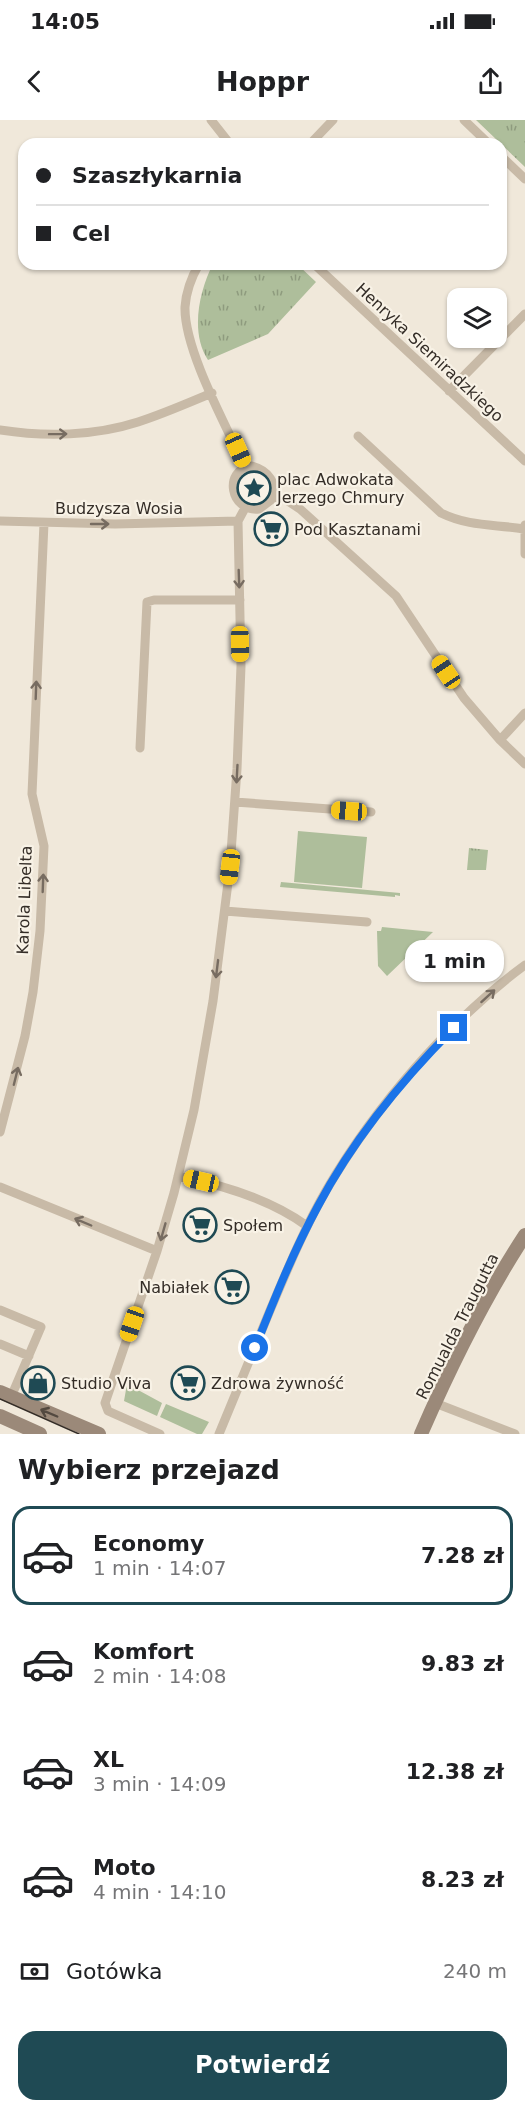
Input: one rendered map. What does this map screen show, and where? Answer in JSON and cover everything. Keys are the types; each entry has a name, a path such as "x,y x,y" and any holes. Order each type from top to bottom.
{"street":[{"path":"211,120 225,138"},
{"path":"316,138 333,120"},
{"path":"465,120 483,138"},
{"path":"507,162 525,179"},
{"path":"196,270 188,287 186,317 192,345 245,467"},
{"name":"Henryka Siemiradzkiego","path":"320,270 525,461"},
{"path":"449,391 525,314"},
{"path":"0,430 58,434 107,430 139,422 212,393"},
{"path":"358,436 441,513 458,521 478,525 525,527 525,554"},
{"path":"245,467 256,467 266,472 274,486 273,496 268,504 259,509 245,508 238,502 234,487 235,477 239,470 245,467"},
{"path":"273,496 285,499 300,509 396,596 454,685 500,740 525,764"},
{"path":"155,1433 108,1411 105,1406 107,1393 158,1251 194,1110 210,1022 225,911 235,802 240,692 238,521 245,508"},
{"name":"Budzysza Wosia","path":"0,521 115,524 238,521"},
{"name":"Karola Libelta","path":"0,1132 25,1036 34,986 40,931 44,846 32,794 44,522"},
{"path":"140,748 147,602 154,600 240,600"},
{"path":"500,740 525,713"},
{"path":"235,802 371,812"},
{"path":"225,911 367,922"},
{"path":"219,1434 308,1226 350,1153 406,1078 484,999 525,965"},
{"path":"178,1176 240,1192 297,1218 308,1226"},
{"path":"0,1187 158,1251"},
{"name":"Romualda Traugutta","path":"422,1434 435,1402 479,1313 525,1235"},
{"path":"0,1310 41,1327 29,1356 6,1394 99,1434"},
{"path":"0,1344 29,1356"},
{"path":"435,1402 515,1434"},
{"path":"0,1416 40,1434"}],"green space":[{"path":"476,120 525,120 525,167 507,150 507,138 495,138"},
{"path":"210,270 303,270 316,282 268,334 208,360 199,337 198,312"},
{"name":"plac Adwokata Jerzego Chmury","path":"248,473 255,474 263,481 266,492 261,501 251,502 243,492 242,480"},
{"path":"298,831 367,837 362,888 294,882"},
{"path":"469,848 488,850 486,870 467,870"},
{"path":"281,882 400,893 400,896 280,887"},
{"path":"382,927 433,932 387,976 378,966 377,931 381,931"},
{"path":"127,1384 162,1403 157,1416 124,1401"},
{"path":"166,1404 209,1422 202,1434 197,1434 160,1417"}],"tram line":[{"path":"0,1399 79,1434"}],"place":[{"name":"plac Adwokata Jerzego Chmury","path":"254,488"},
{"name":"Pod Kasztanami","path":"271,529"},
{"name":"Społem","path":"200,1225"},
{"name":"Nabiałek","path":"232,1287"},
{"name":"Studio Viva","path":"38,1383"},
{"name":"Zdrowa żywność","path":"188,1383"}],"route":[{"path":"255,1348 298,1245 339,1170 359,1139 406,1078 454,1028"}]}
